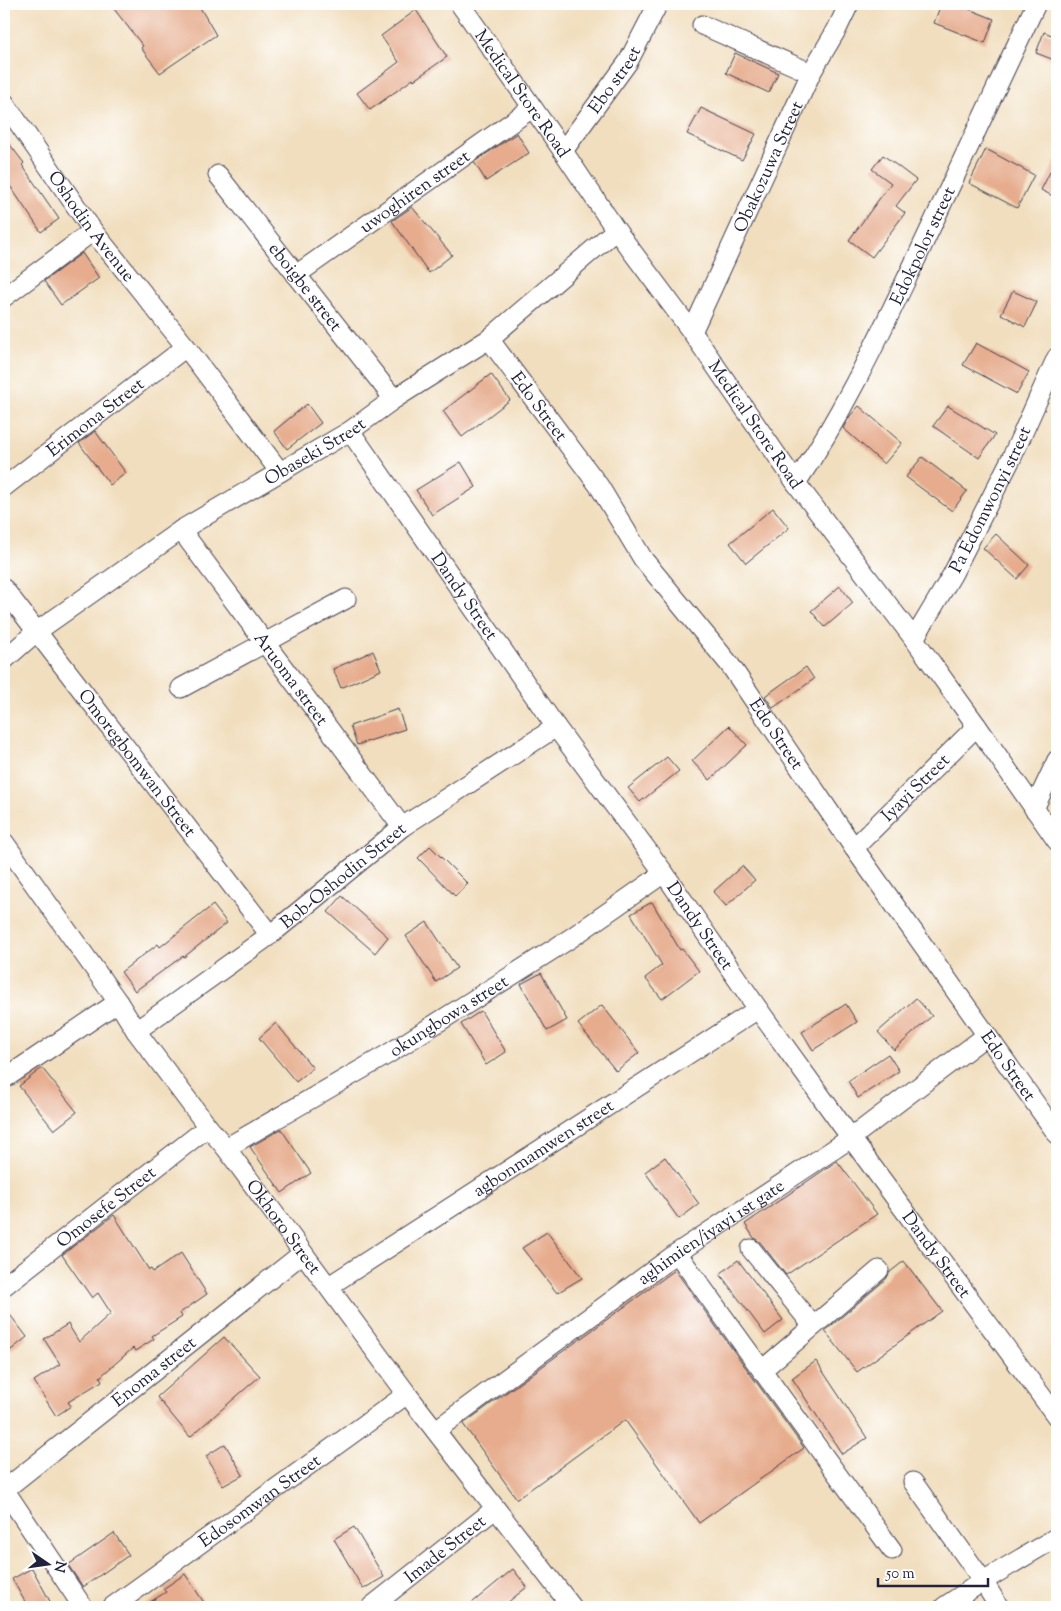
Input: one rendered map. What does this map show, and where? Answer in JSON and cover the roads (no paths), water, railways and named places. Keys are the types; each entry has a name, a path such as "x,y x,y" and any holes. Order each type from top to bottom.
{"street":[{"name":"Medical Store Road","path":"460,4 563,150 616,230 692,332 796,484 914,639 1057,841"},
{"name":"Ebo street","path":"563,150 628,62 658,4"},
{"name":"Obakozuwa Street","path":"692,332 811,73 837,29 849,4"},
{"name":"Edokpolor street","path":"796,484 821,446 844,405 893,307 1036,4"},
{"path":"702,25 811,73"},
{"name":"Oshodin Avenue","path":"4,104 93,232 186,347 280,472"},
{"name":"uwoghiren street","path":"296,275 532,108"},
{"name":"eboigbe street","path":"218,175 394,398"},
{"name":"Obaseki Street","path":"4,660 36,632 181,530 350,431 394,398 489,339 616,230"},
{"path":"4,297 93,232"},
{"name":"Edo Street","path":"489,339 599,486 643,558 730,666 854,848 1057,1134"},
{"name":"Erimona Street","path":"4,487 186,347"},
{"name":"Pa Edomwonyi street","path":"914,639 952,575 1012,457 1057,356"},
{"name":"Dandy Street","path":"350,431 556,727 664,873 758,1009 1057,1417"},
{"name":"Aruoma street","path":"181,530 402,827"},
{"name":"Omoregbomwan Street","path":"4,590 270,935"},
{"path":"181,688 346,599"},
{"name":"Iyayi Street","path":"854,848 977,726"},
{"name":"Bob-Oshodin Street","path":"136,1031 270,935 402,827 556,727"},
{"path":"1034,809 1057,760"},
{"name":"Okhoro Street","path":"4,842 118,1002 136,1031 208,1128 226,1148 407,1394 572,1607"},
{"name":"okungbowa street","path":"226,1148 388,1054 571,938 664,873"},
{"path":"4,1079 118,1002"},
{"name":"agbonmamwen street","path":"329,1286 758,1009"},
{"name":"aghimien/iyayi 1st gate","path":"436,1430 677,1253 851,1138 987,1035"},
{"name":"Omosefe Street","path":"4,1286 208,1128"},
{"path":"751,1250 813,1326"},
{"name":"Enoma street","path":"4,1489 302,1253"},
{"path":"677,1253 892,1550"},
{"path":"762,1370 879,1270"},
{"name":"Edosomwan Street","path":"112,1607 407,1394"},
{"path":"913,1482 983,1581 999,1607"},
{"path":"4,1489 82,1607"},
{"name":"Imade Street","path":"371,1607 495,1509"},
{"path":"944,1607 983,1581 1057,1537"}]}
